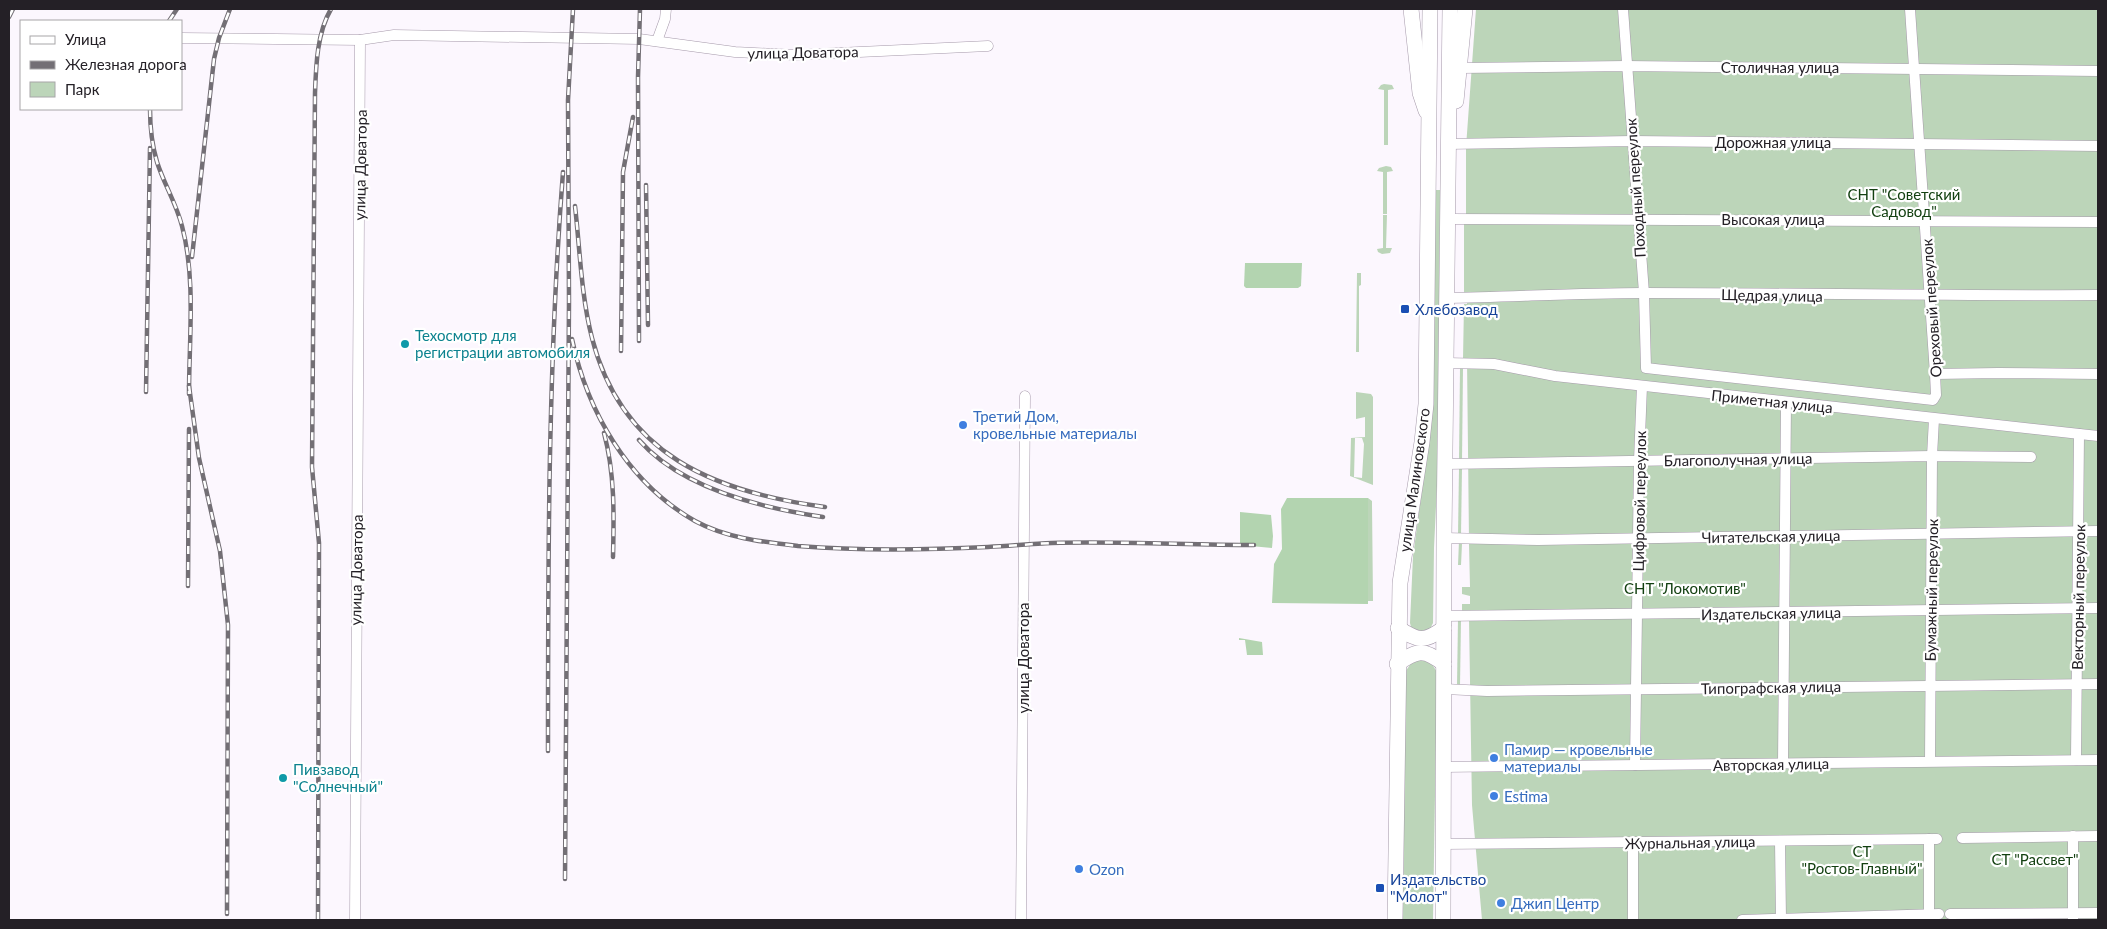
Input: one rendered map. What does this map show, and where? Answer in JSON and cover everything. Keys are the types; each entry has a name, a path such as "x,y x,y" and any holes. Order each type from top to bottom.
{"highway":[{"path":"1411,9 1420,93 1430,122"},
{"name":"улица Малиновского","path":"1395,920 1398,628 1402,562 1422,442 1426,404 1430,9"},
{"name":"улица Малиновского","path":"1443,920 1444,538 1450,9"},
{"path":"1448,121 1457,98 1465,9"},
{"path":"1398,628 1416,639 1423,639 1434,636 1444,622"},
{"path":"1397,664 1409,655 1422,652 1434,656 1444,664"}],"street":[{"path":"657,41 665,19 666,9"},
{"name":"Походный переулок","path":"1623,9 1644,293 1646,368 1919,399 1935,398"},
{"name":"Ореховый переулок","path":"1910,9 1936,374 1935,398"},
{"name":"улица Доватора","path":"354,920 360,40 394,35 657,41 735,52 795,55 988,46"},
{"path":"182,38 360,40"},
{"name":"Столичная улица","path":"1461,68 1626,66 2098,71"},
{"name":"Дорожная улица","path":"1448,144 1632,141 2098,146"},
{"name":"Высокая улица","path":"1447,219 2098,222"},
{"name":"Щедрая улица","path":"1446,298 1532,294 1644,293 1930,296 2098,295"},
{"name":"Приметная улица","path":"1447,363 1494,364 1549,375 2098,436"},
{"path":"1936,374 1998,372 2098,374"},
{"name":"Цифровой переулок","path":"1635,765 1639,461 1642,386"},
{"name":"улица Доватора","path":"1021,920 1025,396"},
{"path":"1783,764 1786,402"},
{"name":"Бумажный переулок","path":"1930,761 1930,610 1934,419"},
{"name":"Векторный переулок","path":"2076,760 2079,434"},
{"name":"Благополучная улица","path":"1446,464 1932,456 2031,457"},
{"name":"Читательская улица","path":"1444,538 1538,540 1932,532 2098,531"},
{"name":"Издательская улица","path":"1444,622 1637,615 2098,608"},
{"name":"Типографская улица","path":"1444,689 1487,691 2098,684"},
{"name":"Авторская улица","path":"1443,767 2098,760"},
{"path":"2073,836 2073,917"},
{"path":"1962,838 2098,836"},
{"name":"Журнальная улица","path":"1443,844 1933,839 1936,916"},
{"path":"1780,841 1781,920"},
{"path":"1633,842 1633,920"},
{"path":"1742,920 1936,916 2073,917 2098,913"}],"green space":[{"path":"1476,9 2098,9 2098,920 1482,920 1472,805 1469,618 1462,613 1462,604 1470,604 1470,596 1462,594 1462,587 1470,587 1469,544 1462,544 1461,565 1458,565 1459,541 1469,541 1467,359 1463,359 1464,304 1467,304 1467,295 1464,295 1464,224 1466,224 1466,147"},
{"path":"1384,84 1392,85 1394,89 1388,90 1388,145 1384,145 1384,90 1378,89"},
{"path":"1391,167 1393,171 1387,172 1387,214 1383,214 1383,172 1377,171 1379,168"},
{"path":"1435,190 1440,190 1438,465 1433,623 1429,631 1419,633 1411,627 1410,623 1413,556 1432,417"},
{"path":"1383,215 1387,215 1386,248 1392,248 1390,253 1382,254 1377,249 1383,248"},
{"path":"1245,263 1302,263 1301,286 1298,288 1246,288 1244,286"},
{"path":"1357,273 1361,273 1361,285 1359,286 1359,352 1356,352"},
{"path":"1460,368 1463,368 1462,461 1459,461"},
{"path":"1356,392 1371,394 1373,397 1373,485 1350,476 1351,438 1365,437 1365,417 1356,419","holes":["1355,438 1362,438 1364,444 1362,478 1354,477"]},
{"path":"1459,468 1462,468 1461,536 1458,536"},
{"path":"1287,498 1368,498 1368,604 1272,603 1274,564 1282,549 1281,509"},
{"path":"1368,498 1372,501 1373,601 1368,601"},
{"path":"1240,512 1271,515 1272,548 1240,545"},
{"path":"1458,619 1461,619 1460,686 1457,686"},
{"path":"1239,638 1262,642 1263,655 1247,655 1245,640 1239,640"},
{"path":"1422,659 1432,664 1437,672 1433,920 1403,920 1405,672 1412,662"}],"railway":[{"path":"9,17 13,9"},
{"path":"170,20 177,9"},
{"path":"192,257 214,59 219,38 230,9"},
{"path":"318,920 319,543 312,467 315,93 320,39 326,18 331,9"},
{"path":"565,879 569,301 568,100 573,9"},
{"path":"639,341 638,77 640,9"},
{"path":"150,110 155,156 182,226 189,267 189,394"},
{"path":"621,351 623,172 633,117"},
{"path":"146,392 150,148"},
{"path":"548,751 552,389 554,317 563,172"},
{"path":"646,185 648,325"},
{"path":"575,206 588,322 606,378 625,412 650,439 678,461 710,478 746,491 825,507"},
{"path":"572,339 588,392 600,418 614,443 631,466 650,487 671,505 695,521 719,532 758,541 822,548 941,549 1052,543 1254,545"},
{"path":"189,386 199,458 220,551 228,625 227,914"},
{"path":"188,586 189,429"},
{"path":"604,433 612,479 613,557"},
{"path":"639,440 656,457 700,483 724,493 774,508 823,517"}],"place":[{"name":"Хлебозавод","path":"1405,309"},
{"name":"Техосмотр для регистрации автомобиля","path":"405,344"},
{"name":"Третий Дом, кровельные материалы","path":"963,425"},
{"name":"Памир — кровельные материалы","path":"1494,758"},
{"name":"Пивзавод \"Солнечный\"","path":"283,778"},
{"name":"Estima","path":"1494,796"},
{"name":"Ozon","path":"1079,869"},
{"name":"Издательство \"Молот\"","path":"1380,888"},
{"name":"Джип Центр","path":"1501,903"}],"park label":[{"name":"СНТ \"Советский Садовод\"","path":"1904,202"},
{"name":"СНТ \"Локомотив\"","path":"1685,588"},
{"name":"СТ \"Рассвет\"","path":"2035,859"},
{"name":"СТ \"Ростов-Главный\"","path":"1862,860"}]}
